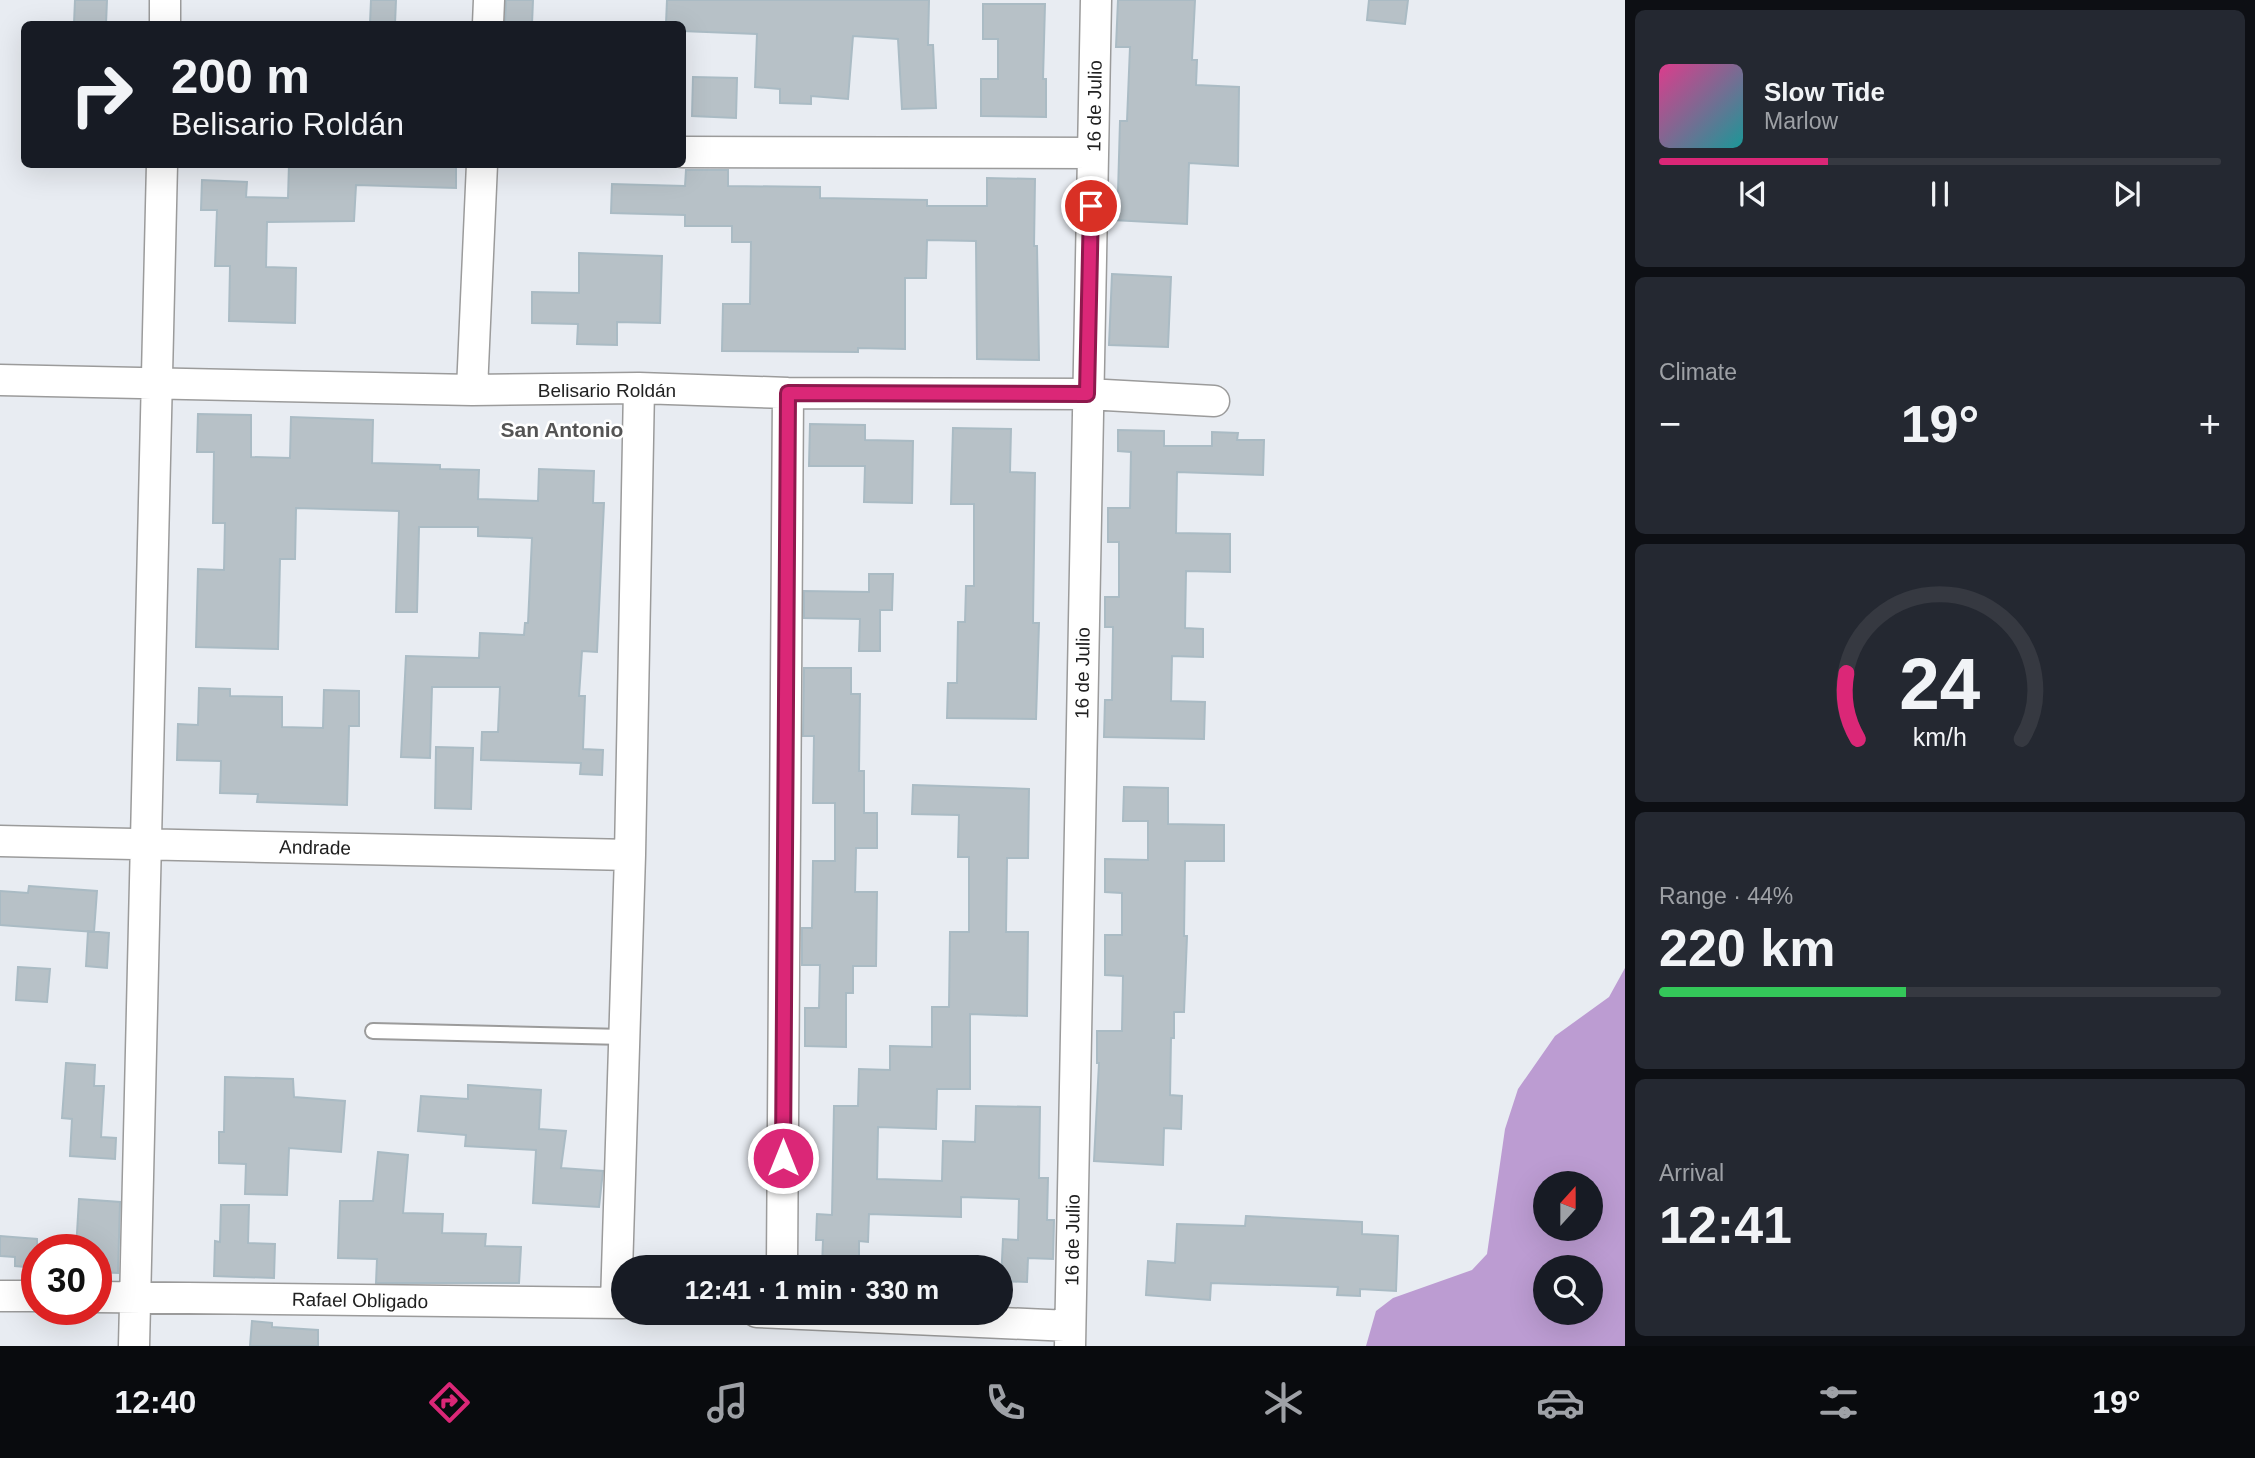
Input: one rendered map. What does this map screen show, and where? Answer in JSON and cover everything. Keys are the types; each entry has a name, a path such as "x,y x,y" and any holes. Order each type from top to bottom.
{"street":[{"path":"165,0 165,21"},
{"path":"488,21 489,0"},
{"name":"16 de Julio","path":"1070,1336 1096,0"},
{"path":"686,152 1093,153"},
{"path":"134,1346 162,168"},
{"path":"471,390 482,168"},
{"name":"Belisario Roldán","path":"0,380 471,390 639,388 788,393 1087,394 1214,401"},
{"path":"621,1255 639,388"},
{"path":"782,1255 788,393"},
{"name":"Andrade","path":"0,841 630,855"},
{"path":"0,1296 21,1296"},
{"name":"Rafael Obligado","path":"112,1297 611,1303"},
{"path":"928,1325 1070,1336"}],"lane":[{"path":"373,1031 625,1037"}],"shaded area":[{"path":"1625,968 1625,1346 1366,1346 1376,1311 1393,1298 1472,1270 1487,1254 1505,1129 1518,1089 1555,1036 1609,997"}],"building":[{"path":"75,0 107,0 106,21 74,21"},
{"path":"371,0 396,0 395,21 370,21"},
{"path":"506,0 533,0 532,21 505,21"},
{"path":"667,0 929,0 928,45 933,45 936,108 902,109 898,39 853,36 848,99 811,96 811,104 780,103 780,89 755,87 757,34 686,31 686,21 666,21"},
{"path":"1118,0 1195,0 1192,60 1197,60 1196,85 1239,87 1238,166 1189,163 1187,224 1113,220 1114,192 1118,193 1120,121 1127,121 1130,47 1116,47"},
{"path":"1369,0 1408,0 1405,24 1367,20"},
{"path":"983,4 1045,4 1043,79 1046,79 1046,117 981,116 981,79 998,79 998,39 983,39"},
{"path":"693,77 737,78 736,118 692,116"},
{"path":"289,168 456,168 456,188 356,185 354,221 267,222 266,267 296,268 295,323 229,321 230,266 215,266 217,210 201,210 202,180 247,182 246,197 288,198"},
{"path":"686,170 728,170 728,186 820,187 820,198 927,200 927,206 987,206 987,178 1035,179 1034,246 1037,246 1039,360 977,359 976,241 927,240 926,278 905,278 905,349 858,348 858,352 722,351 723,304 750,304 751,242 732,242 732,226 685,226 685,215 611,213 612,184 685,186"},
{"path":"579,253 662,256 660,323 617,322 617,345 577,344 578,324 532,323 532,292 579,293"},
{"path":"1112,274 1171,277 1168,347 1109,345"},
{"path":"198,414 251,415 251,457 290,458 291,417 373,420 372,463 440,465 440,469 479,470 478,499 538,501 539,469 594,471 593,503 604,503 597,652 582,651 579,696 585,696 583,749 603,750 602,775 580,774 581,763 481,760 482,732 498,732 500,687 432,687 430,758 401,757 406,656 479,658 480,633 524,635 525,623 528,623 532,538 478,536 478,527 419,527 417,612 396,612 399,511 296,508 295,559 280,559 278,649 196,647 198,569 224,570 225,523 213,523 214,452 197,452"},
{"path":"810,424 865,425 865,440 913,441 912,503 864,502 865,466 809,466"},
{"path":"953,428 1011,429 1010,472 1035,473 1033,623 1039,623 1036,719 947,718 948,683 957,683 958,622 965,622 966,586 974,586 974,504 951,504"},
{"path":"1118,430 1164,431 1164,446 1212,446 1212,432 1238,433 1237,440 1264,440 1263,475 1177,472 1176,533 1230,534 1230,572 1186,571 1185,628 1203,629 1203,657 1172,656 1171,701 1205,702 1204,739 1104,737 1105,700 1112,700 1113,627 1105,627 1105,597 1119,597 1119,542 1108,542 1108,508 1130,508 1131,452 1118,451"},
{"path":"869,574 893,574 892,610 880,610 880,651 859,651 860,619 804,618 804,591 869,592"},
{"path":"804,668 851,668 851,694 860,694 859,771 864,771 864,813 877,813 877,848 856,848 855,892 877,892 876,966 853,966 853,993 846,993 846,1047 805,1046 805,1008 819,1008 820,965 802,965 802,928 812,928 813,861 835,861 835,803 813,803 814,736 803,736"},
{"path":"199,688 230,689 230,696 282,697 282,727 323,728 324,690 359,691 359,726 349,726 347,805 257,802 258,794 220,793 221,761 177,760 178,724 198,725"},
{"path":"436,747 473,748 471,809 435,808"},
{"path":"913,785 1029,789 1028,858 1007,858 1006,932 1028,932 1027,1016 970,1014 970,1089 937,1089 936,1129 878,1127 877,1179 942,1181 943,1141 975,1142 976,1106 1040,1107 1039,1178 1048,1178 1047,1220 1054,1220 1053,1259 1028,1258 1027,1282 1013,1281 1013,1255 1002,1255 1003,1239 1018,1240 1019,1199 961,1197 961,1217 869,1214 868,1242 859,1241 859,1255 822,1255 823,1240 816,1240 817,1214 832,1215 834,1106 858,1106 859,1069 890,1070 890,1046 932,1047 932,1007 949,1007 950,932 969,932 969,857 958,857 959,815 912,814"},
{"path":"1124,787 1168,788 1168,824 1224,825 1224,861 1185,861 1184,936 1187,936 1184,1012 1174,1012 1170,1095 1182,1096 1181,1129 1164,1128 1163,1165 1094,1161 1099,1063 1097,1031 1122,1031 1123,976 1105,975 1105,935 1122,935 1122,893 1105,892 1105,859 1148,860 1148,821 1123,821"},
{"path":"29,886 97,891 94,932 0,925 0,891 28,893"},
{"path":"88,931 109,933 107,968 86,966"},
{"path":"18,967 50,969 47,1002 16,1000"},
{"path":"66,1063 95,1065 94,1086 104,1086 101,1137 116,1138 115,1159 70,1156 72,1119 62,1118"},
{"path":"225,1077 293,1079 294,1097 345,1101 341,1152 289,1148 287,1195 245,1194 246,1164 219,1163 219,1132 224,1132"},
{"path":"468,1085 541,1090 539,1129 566,1131 561,1168 603,1171 599,1207 533,1203 536,1150 465,1146 466,1135 418,1131 421,1096 468,1099"},
{"path":"378,1152 408,1155 403,1213 443,1214 442,1233 486,1234 485,1246 521,1247 519,1283 376,1283 377,1259 338,1258 340,1201 373,1201"},
{"path":"79,1199 120,1202 118,1273 112,1273 112,1234 77,1234"},
{"path":"221,1205 249,1205 248,1243 275,1244 274,1278 214,1276 215,1241 220,1242"},
{"path":"1246,1216 1362,1222 1362,1234 1398,1236 1396,1291 1360,1289 1360,1296 1337,1295 1338,1287 1211,1283 1210,1300 1146,1295 1148,1261 1175,1263 1177,1224 1245,1226"},
{"path":"0,1236 21,1238 21,1267 15,1266 15,1257 0,1256"},
{"path":"252,1321 272,1323 272,1327 318,1330 318,1346 250,1346"}],"district":[{"name":"San Antonio","path":"562,430"}],"route":[{"path":"783,1158 788,393 1087,394 1091,206"}]}
